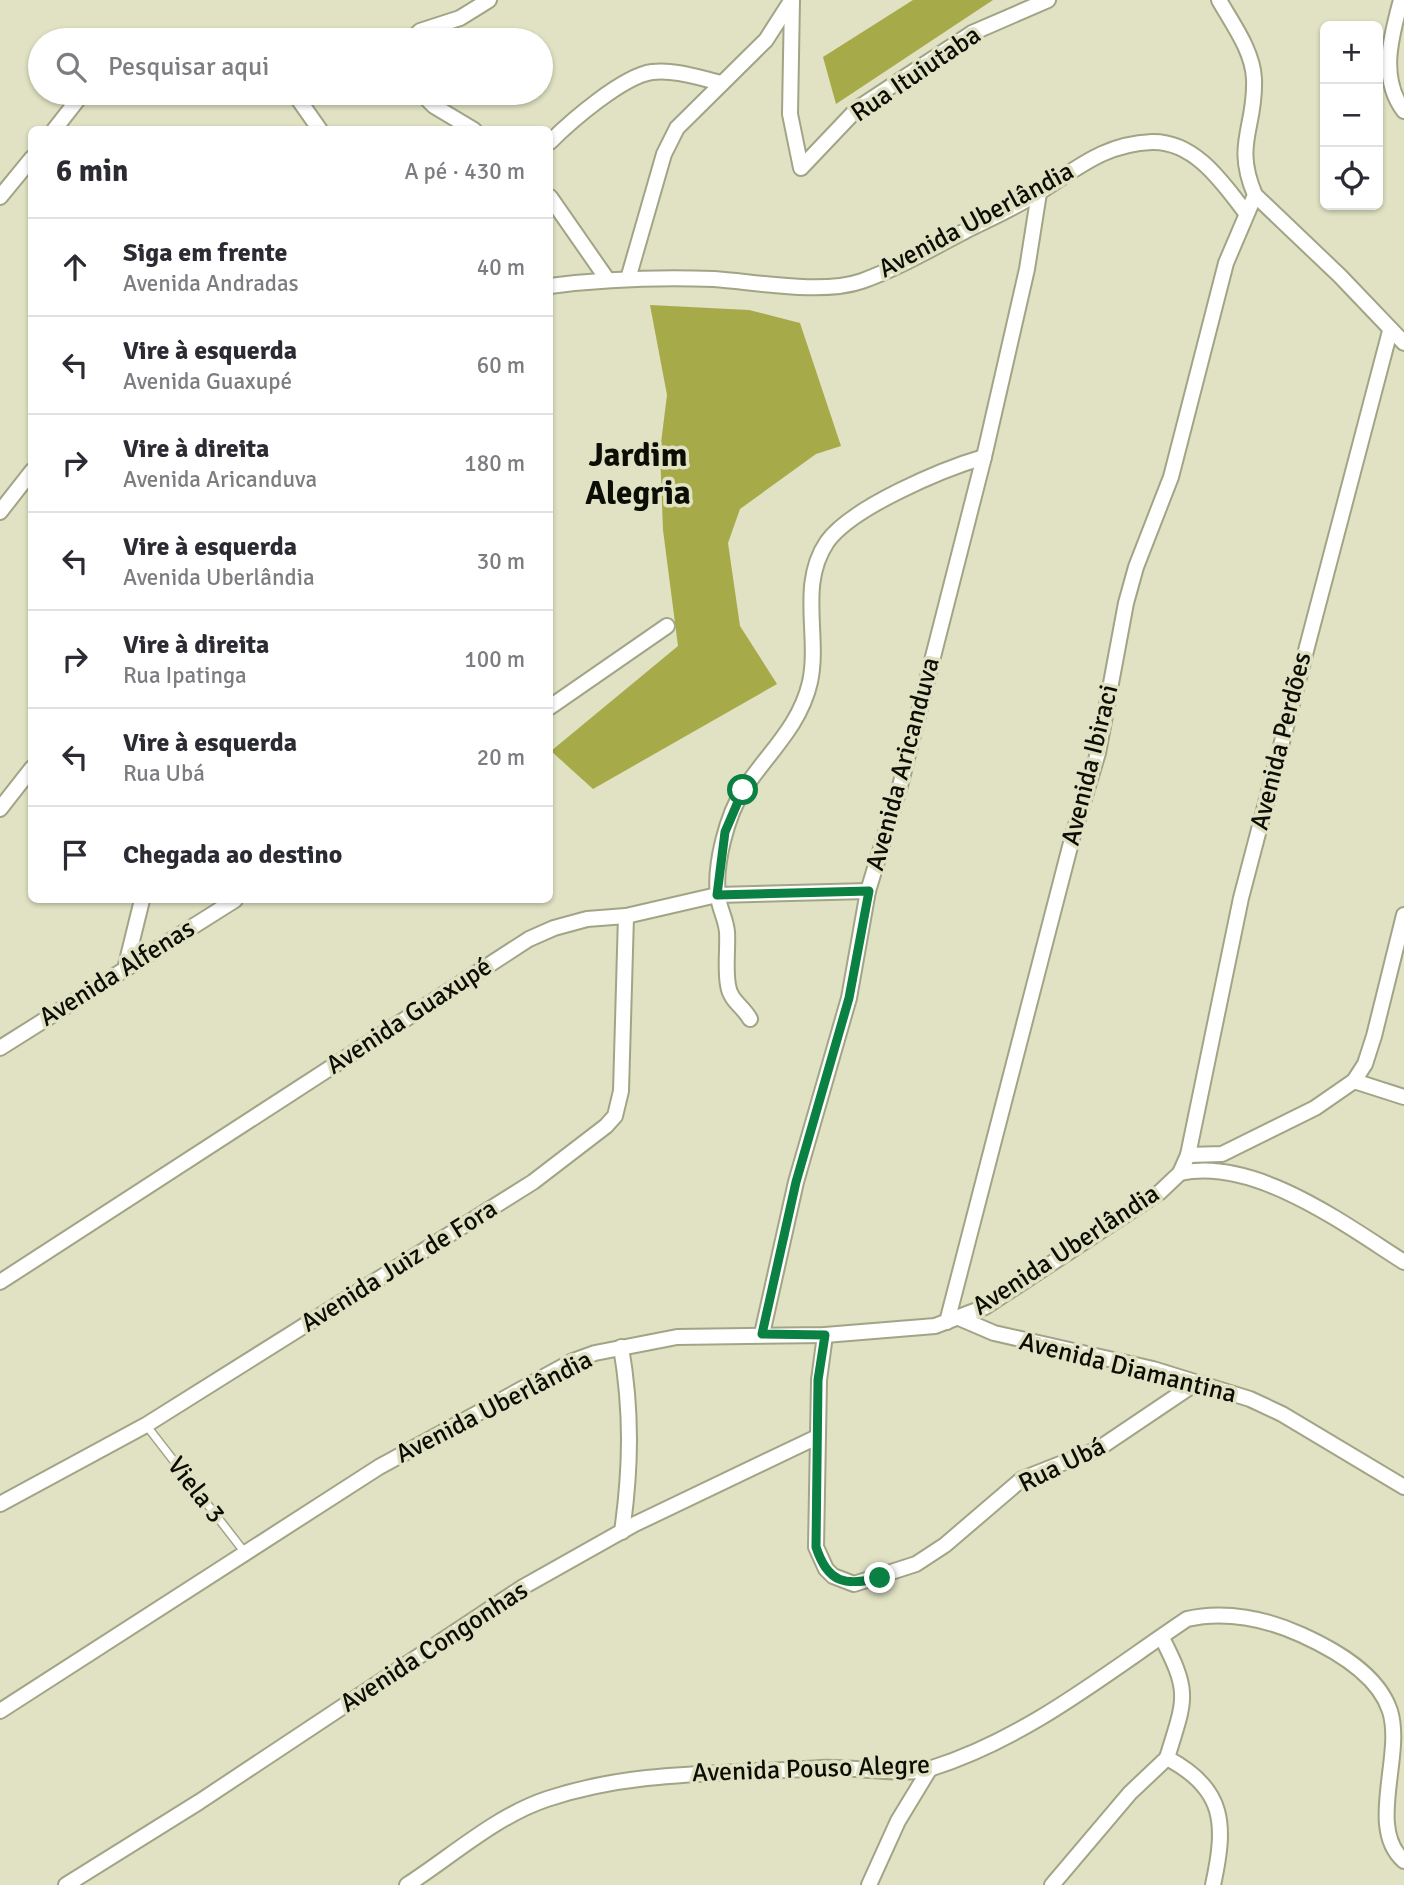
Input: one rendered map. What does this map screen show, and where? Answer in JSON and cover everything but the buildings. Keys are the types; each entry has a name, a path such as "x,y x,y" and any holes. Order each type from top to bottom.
{"street":[{"path":"429,28 460,18 489,0"},
{"path":"628,279 664,154 677,128 766,40 791,0"},
{"name":"Rua Ituiutaba","path":"791,0 790,114 801,168 858,108 972,33 1048,0"},
{"path":"1219,0 1241,38 1254,76 1243,161 1255,195 1340,276 1404,343"},
{"path":"1401,0 1392,33 1388,72 1396,100 1404,111"},
{"path":"553,140 595,105 640,75 666,71 722,83"},
{"path":"57,126 74,105"},
{"path":"302,105 317,126"},
{"path":"433,105 467,126"},
{"name":"Avenida Uberlândia","path":"553,286 607,279 710,279 807,285 860,282 1039,193 1066,172 1103,152 1154,142 1186,150 1203,163 1246,213"},
{"path":"0,197 28,163"},
{"name":"Avenida Aricanduva","path":"762,1334 796,1182 849,998 869,891 900,786 984,457 1027,269 1039,193"},
{"name":"Avenida Ibiraci","path":"953,1320 1073,835 1098,753 1126,603 1136,567 1171,477 1226,263 1255,195"},
{"path":"553,201 607,279"},
{"name":"Avenida Perdões","path":"1188,1155 1241,898 1390,331"},
{"path":"750,1020 733,1000 727,985 727,928 717,895 725,832 733,808 743,790 786,736 804,702 813,652 810,627 814,574 828,542 846,522 888,498 958,465 984,457"},
{"path":"0,512 28,476"},
{"path":"553,705 667,626"},
{"path":"0,809 28,773"},
{"name":"Avenida Guaxupé","path":"0,1282 529,939 554,928 587,919 626,916 717,895 869,891"},
{"path":"126,965 141,903"},
{"name":"Avenida Alfenas","path":"0,1048 126,965 230,903"},
{"path":"1188,1155 1222,1154 1315,1108 1354,1081 1365,1064 1374,1036 1404,915"},
{"name":"Avenida Juiz de Fora","path":"0,1504 146,1425 533,1182 606,1126 615,1116 621,1091 626,916"},
{"path":"1354,1081 1404,1097"},
{"name":"Avenida Uberlândia","path":"0,1711 379,1467 573,1360 621,1347 677,1337 825,1335 919,1329 953,1320 985,1307 1142,1205 1180,1173 1188,1155"},
{"path":"1180,1173 1214,1171 1273,1187 1325,1212 1404,1262"},
{"name":"Avenida Diamantina","path":"953,1320 1004,1336 1153,1369 1250,1399 1282,1414 1404,1487"},
{"path":"817,1437 818,1380 825,1335"},
{"path":"621,1347 632,1441 622,1532"},
{"name":"Rua Ubá","path":"817,1437 816,1547 826,1569 833,1576 855,1584 916,1564 945,1545 1022,1479 1098,1449 1196,1382"},
{"name":"Avenida Congonhas","path":"66,1885 222,1787 523,1587 724,1479 817,1437"},
{"name":"Avenida Pouso Alegre","path":"407,1885 491,1827 534,1805 622,1779 831,1767 929,1770 1003,1740 1051,1713 1187,1619 1205,1615 1278,1624 1324,1645 1357,1668 1380,1691 1390,1710 1394,1760 1388,1805 1388,1835 1404,1861"},
{"path":"1052,1885 1130,1793 1167,1758 1183,1702 1183,1687 1181,1675 1162,1638"},
{"path":"1167,1758 1199,1777 1216,1802 1220,1824 1220,1852 1213,1885"},
{"path":"869,1885 898,1821 929,1770"}],"lane":[{"name":"Viela 3","path":"146,1425 246,1554"}],"shaded area":[{"path":"913,0 993,0 836,104 823,57"},
{"path":"650,305 749,310 800,323 841,446 816,454 740,509 728,543 740,626 777,684 593,789 553,753 553,749 678,646 663,530 660,451 667,395"}],"district":[{"name":"Jardim Alegria","path":"638,474"}],"route":[{"path":"743,790 733,808 725,832 717,895 869,891 849,998 796,1182 762,1334 825,1335 818,1380 816,1547 826,1569 842,1581 855,1584 880,1578"}]}
